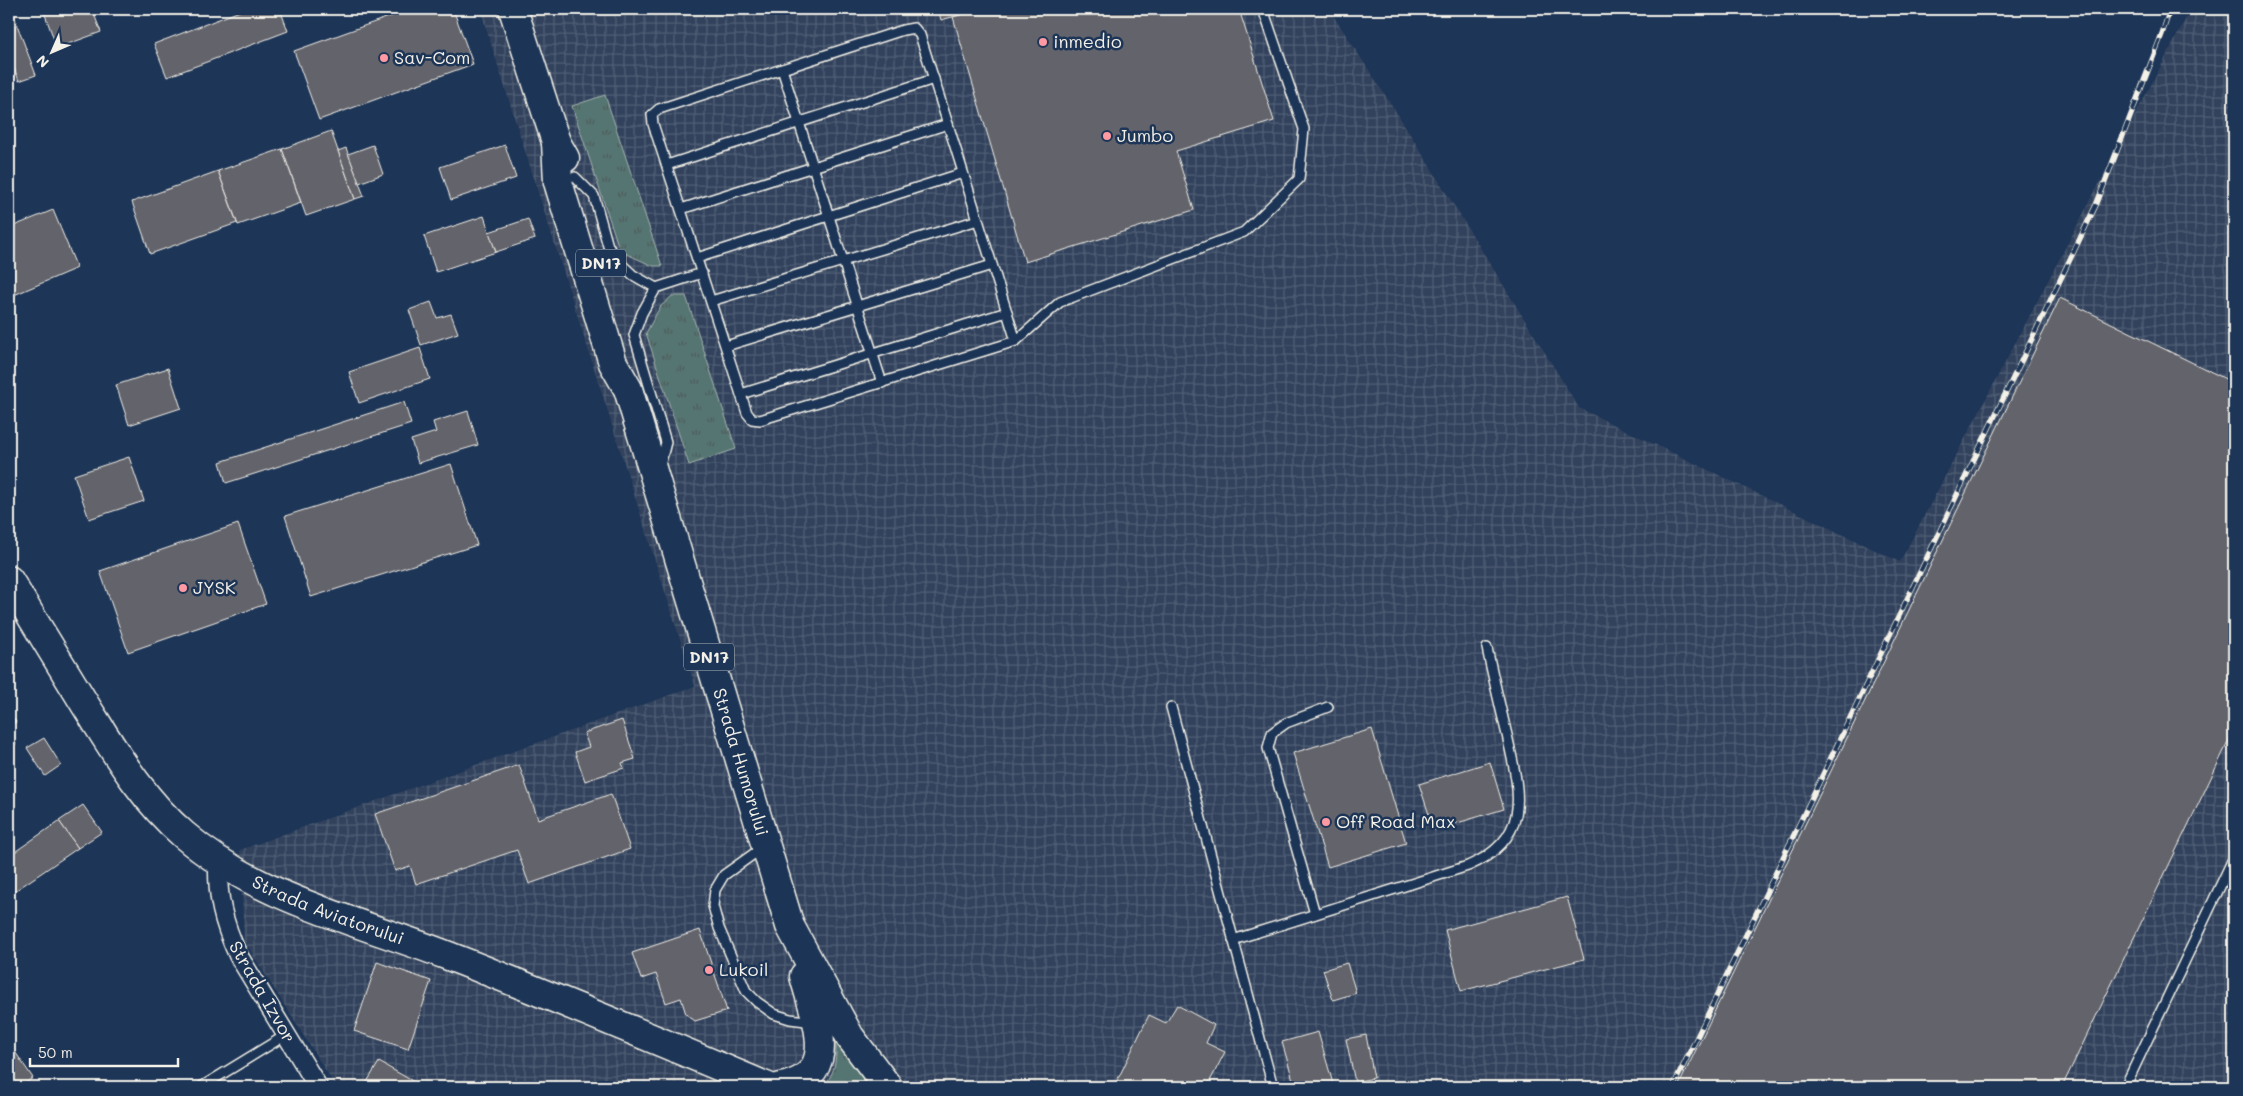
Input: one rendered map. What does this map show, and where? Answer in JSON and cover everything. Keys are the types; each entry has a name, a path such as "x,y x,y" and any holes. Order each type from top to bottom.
{"main road":[{"name":"Strada Humorului","path":"513,9 556,142 575,177 627,352 628,389"},
{"name":"Strada Humorului","path":"556,142 558,182 613,363 628,389 790,926 850,1037 888,1087"},
{"name":"Strada Aviatorului","path":"9,580 124,768 170,822 218,861 252,880 316,908 535,989 768,1087"},
{"path":"781,1087 802,1081 811,1074 817,1065 821,1045 817,1022 790,926"}],"street":[{"name":"Strada Izvor","path":"218,861 217,886 228,935 238,956 318,1087"}],"lane":[{"path":"1016,341 920,35 914,28 782,68 659,109 652,115 666,165 747,413 752,419 760,420 1016,341 1060,302 1244,232 1299,179 1304,129 1263,9"},
{"path":"782,68 882,383"},
{"path":"666,165 934,79"},
{"path":"681,209 948,124"},
{"path":"697,258 963,173"},
{"path":"575,177 594,196 608,246 616,259 633,276 656,288"},
{"path":"711,301 978,220"},
{"path":"726,346 992,266"},
{"path":"656,484 666,442 634,335 642,313 656,288 702,273"},
{"path":"741,394 1007,312"},
{"path":"1233,940 1468,866 1492,853 1509,832 1517,810 1518,786 1487,648"},
{"path":"1315,914 1268,748 1272,733 1286,723 1328,706"},
{"path":"1171,708 1273,1087"},
{"path":"766,844 724,875 715,890 713,906 719,928 746,991 774,1014 790,1019 817,1022"},
{"path":"2125,1087 2234,857"},
{"path":"201,1087 286,1035"}],"shaded area":[{"path":"480,9 1329,9 1402,121 1579,408 1900,562 2191,9 2234,9 2234,1087 336,1087 244,941 240,850 695,686"}],"green space":[{"path":"605,95 662,266 653,266 620,251 572,106"},
{"path":"672,296 686,296 736,449 689,465 646,333 660,307"},
{"path":"835,1031 877,1087 822,1087 834,1068 836,1054"}],"building":[{"path":"9,9 11,9 36,75 19,81 9,54"},
{"path":"43,9 92,9 101,32 57,48"},
{"path":"245,9 280,9 288,31 167,77 154,44"},
{"name":"Sav-Com","path":"411,9 453,9 473,64 319,120 294,51"},
{"path":"938,9 981,9 941,20"},
{"name":"Jumbo","path":"981,9 1239,9 1274,121 1176,151 1194,210 1025,262 953,17"},
{"path":"331,131 355,199 306,216 282,149"},
{"path":"373,145 383,174 359,183 348,154"},
{"path":"505,145 516,178 451,200 440,167"},
{"path":"346,148 364,196 355,199 338,151"},
{"path":"282,149 301,203 238,225 218,171"},
{"path":"218,171 237,223 150,254 132,202"},
{"path":"53,210 77,268 14,295 9,282 9,228"},
{"path":"484,216 496,252 436,272 424,236"},
{"path":"528,219 535,239 496,252 489,232"},
{"path":"2060,298 2234,383 2234,730 2062,1087 1678,1087"},
{"path":"431,302 437,318 451,314 458,333 421,345 409,310"},
{"path":"420,348 430,379 359,403 349,372"},
{"path":"168,368 181,408 129,425 116,385"},
{"path":"404,402 411,424 226,483 220,462"},
{"path":"468,411 478,445 418,463 411,440 436,432 433,422"},
{"path":"129,457 144,501 89,519 74,475"},
{"path":"451,464 477,545 311,597 285,516"},
{"name":"JYSK","path":"238,524 266,604 128,652 100,571"},
{"path":"9,712 16,722 9,727"},
{"path":"622,720 635,759 622,763 624,768 585,781 575,752 589,747 584,733"},
{"path":"1372,729 1406,843 1328,867 1293,753"},
{"path":"9,733 16,744 9,749"},
{"path":"44,738 61,765 45,776 27,748"},
{"path":"1490,762 1504,809 1434,830 1419,784"},
{"path":"519,765 538,819 611,794 630,849 529,884 517,850 416,884 410,866 395,871 375,814"},
{"path":"83,805 102,832 78,848 59,821"},
{"path":"59,821 78,848 9,895 9,856"},
{"path":"1567,897 1584,959 1461,991 1445,930"},
{"path":"700,930 727,1011 695,1021 686,1014 681,998 666,1003 656,974 641,979 632,953"},
{"path":"377,962 431,981 408,1049 354,1031"},
{"path":"1347,963 1356,993 1333,1000 1323,970"},
{"path":"1177,1005 1214,1025 1206,1043 1225,1052 1207,1087 1114,1087 1149,1015 1166,1023"},
{"path":"1318,1032 1334,1087 1295,1087 1282,1042"},
{"path":"1366,1035 1374,1078 1355,1082 1346,1039"},
{"path":"9,1043 33,1078 19,1087 9,1087"},
{"path":"379,1062 416,1083 414,1087 364,1087"}],"railway":[{"path":"1673,1087 2097,203 2170,9"}],"place":[{"name":"inmedio","path":"1043,42"},
{"name":"Sav-Com","path":"384,58"},
{"name":"Jumbo","path":"1107,136"},
{"name":"JYSK","path":"183,588"},
{"name":"Off Road Max","path":"1326,822"},
{"name":"Lukoil","path":"709,970"}]}
